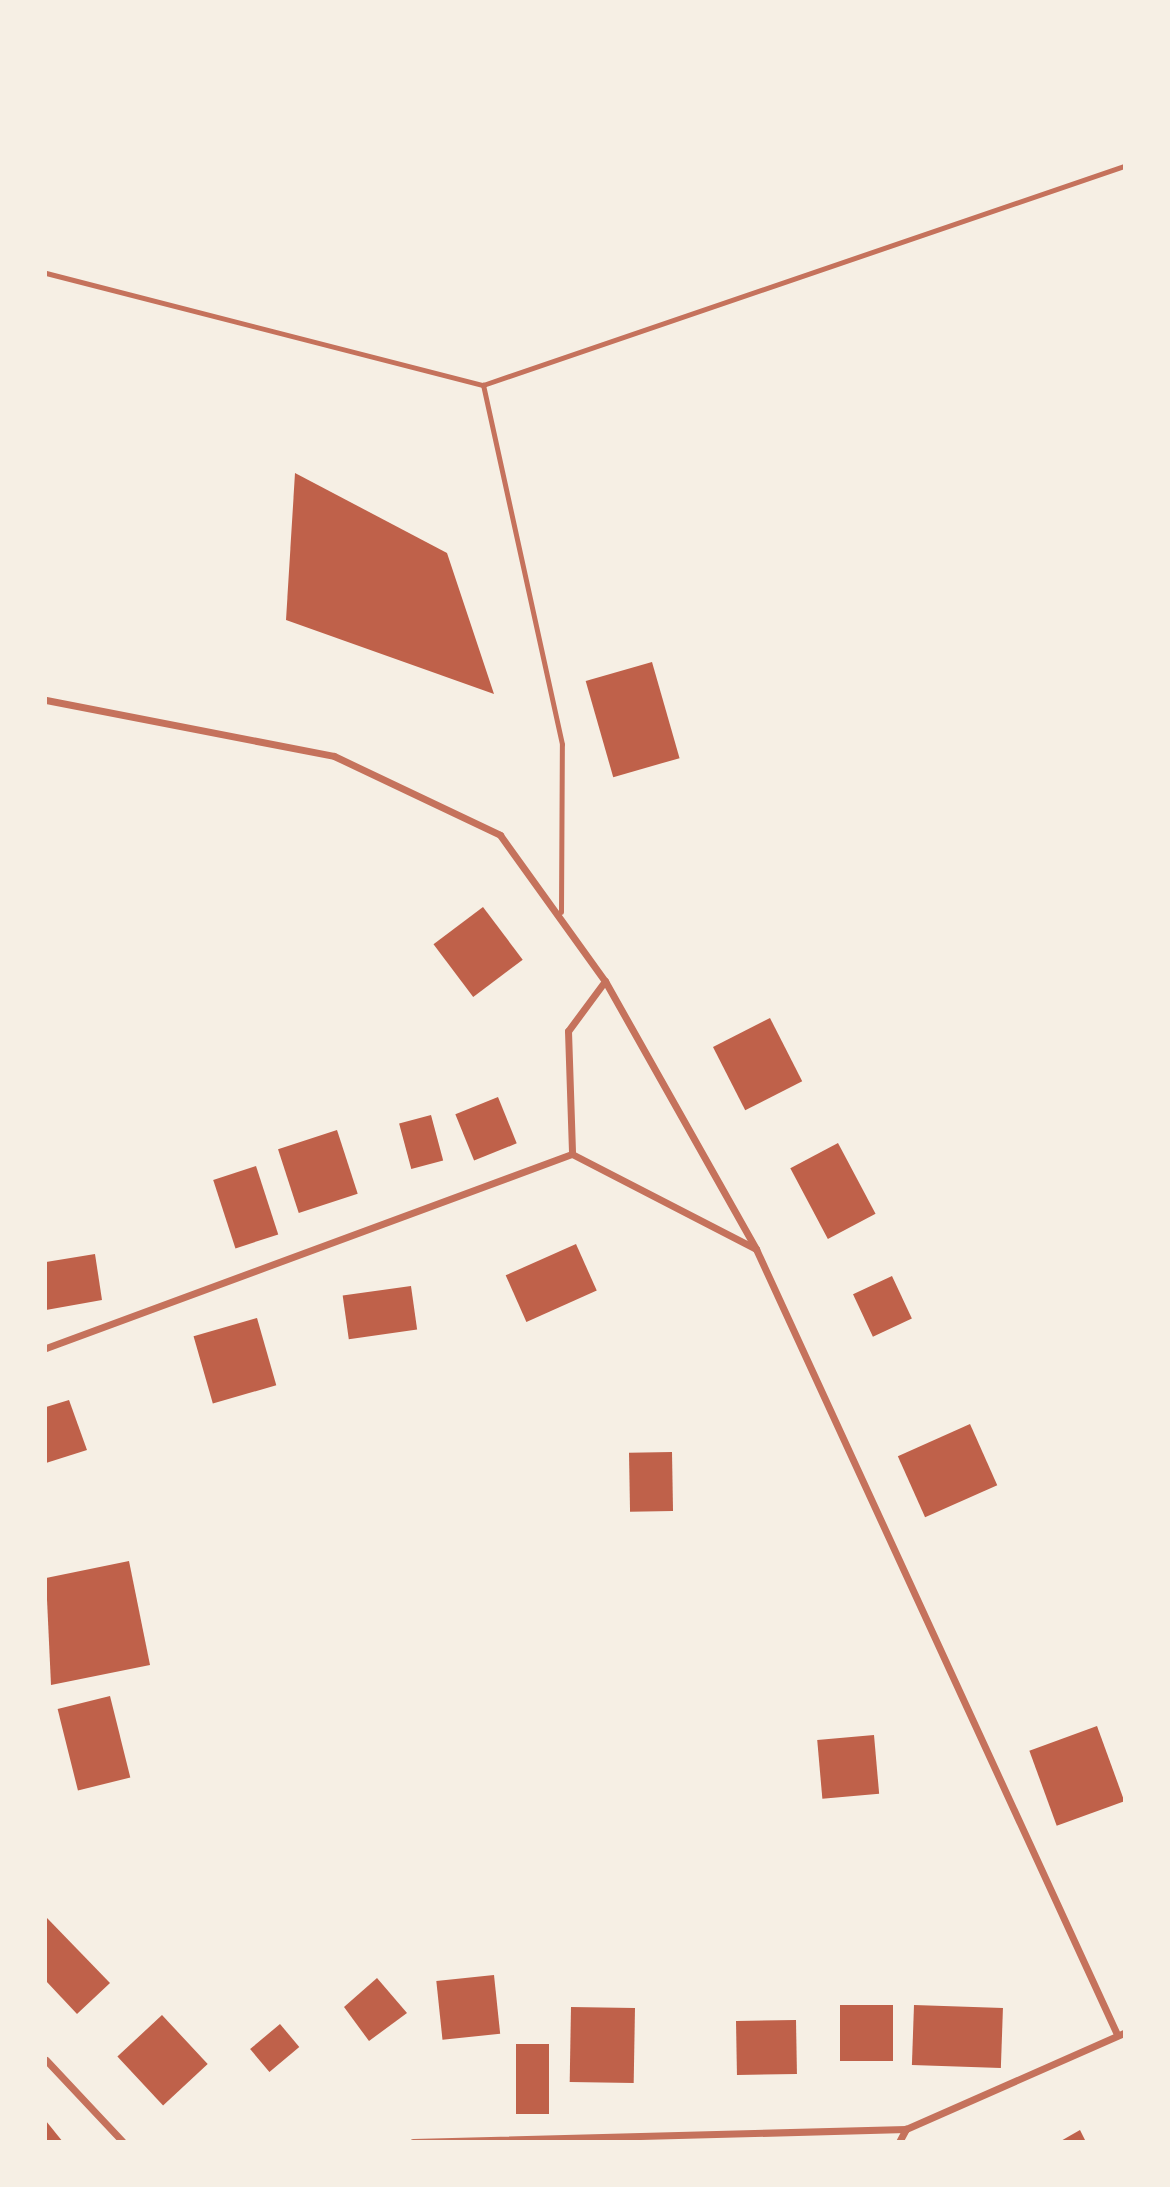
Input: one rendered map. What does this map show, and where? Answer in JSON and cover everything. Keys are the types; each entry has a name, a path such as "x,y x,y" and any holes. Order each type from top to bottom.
{"street":[{"path":"46,700 334,756 500,835 561,912 605,981 756,1249 1120,2033 906,2129 413,2141"},
{"path":"572,1154 568,1031 605,981"},
{"path":"46,1348 572,1154 756,1249"},
{"path":"46,2060 123,2141"},
{"path":"899,2141 906,2129"}],"lane":[{"path":"46,273 483,384 1125,166"},
{"path":"483,384 562,744 561,912"}],"building":[{"path":"295,473 447,553 494,694 286,620"},
{"path":"652,662 680,758 613,777 586,681"},
{"path":"483,907 523,960 473,997 433,944"},
{"path":"770,1018 802,1081 745,1110 713,1047"},
{"path":"498,1097 517,1143 474,1161 455,1114"},
{"path":"431,1115 443,1160 411,1169 399,1124"},
{"path":"337,1130 358,1194 299,1213 278,1149"},
{"path":"838,1143 876,1214 828,1239 790,1168"},
{"path":"256,1166 278,1234 235,1248 213,1180"},
{"path":"576,1244 597,1291 526,1322 506,1275"},
{"path":"95,1254 102,1300 46,1310 46,1262"},
{"path":"892,1276 912,1319 873,1337 853,1294"},
{"path":"411,1286 417,1330 349,1339 343,1296"},
{"path":"257,1318 276,1385 213,1403 194,1336"},
{"path":"69,1400 87,1450 46,1463 46,1407"},
{"path":"970,1424 997,1485 925,1517 898,1456"},
{"path":"672,1452 673,1511 630,1512 629,1453"},
{"path":"129,1561 150,1665 51,1685 46,1578"},
{"path":"110,1696 130,1778 78,1791 58,1709"},
{"path":"1097,1726 1124,1801 1057,1826 1029,1751"},
{"path":"874,1735 879,1794 822,1799 817,1740"},
{"path":"47,1918 110,1983 77,2014 46,1981"},
{"path":"494,1975 500,2034 442,2040 436,1981"},
{"path":"377,1978 407,2013 369,2041 344,2007"},
{"path":"840,2005 893,2005 893,2061 840,2061"},
{"path":"914,2005 1003,2008 1001,2068 912,2065"},
{"path":"571,2007 635,2008 634,2083 570,2082"},
{"path":"162,2015 208,2064 163,2106 117,2057"},
{"path":"796,2020 797,2074 737,2075 736,2021"},
{"path":"280,2024 299,2047 269,2072 250,2049"},
{"path":"516,2044 549,2044 549,2114 516,2114"},
{"path":"46,2121 63,2142 46,2142"},
{"path":"1080,2130 1086,2142 1059,2142"}]}
